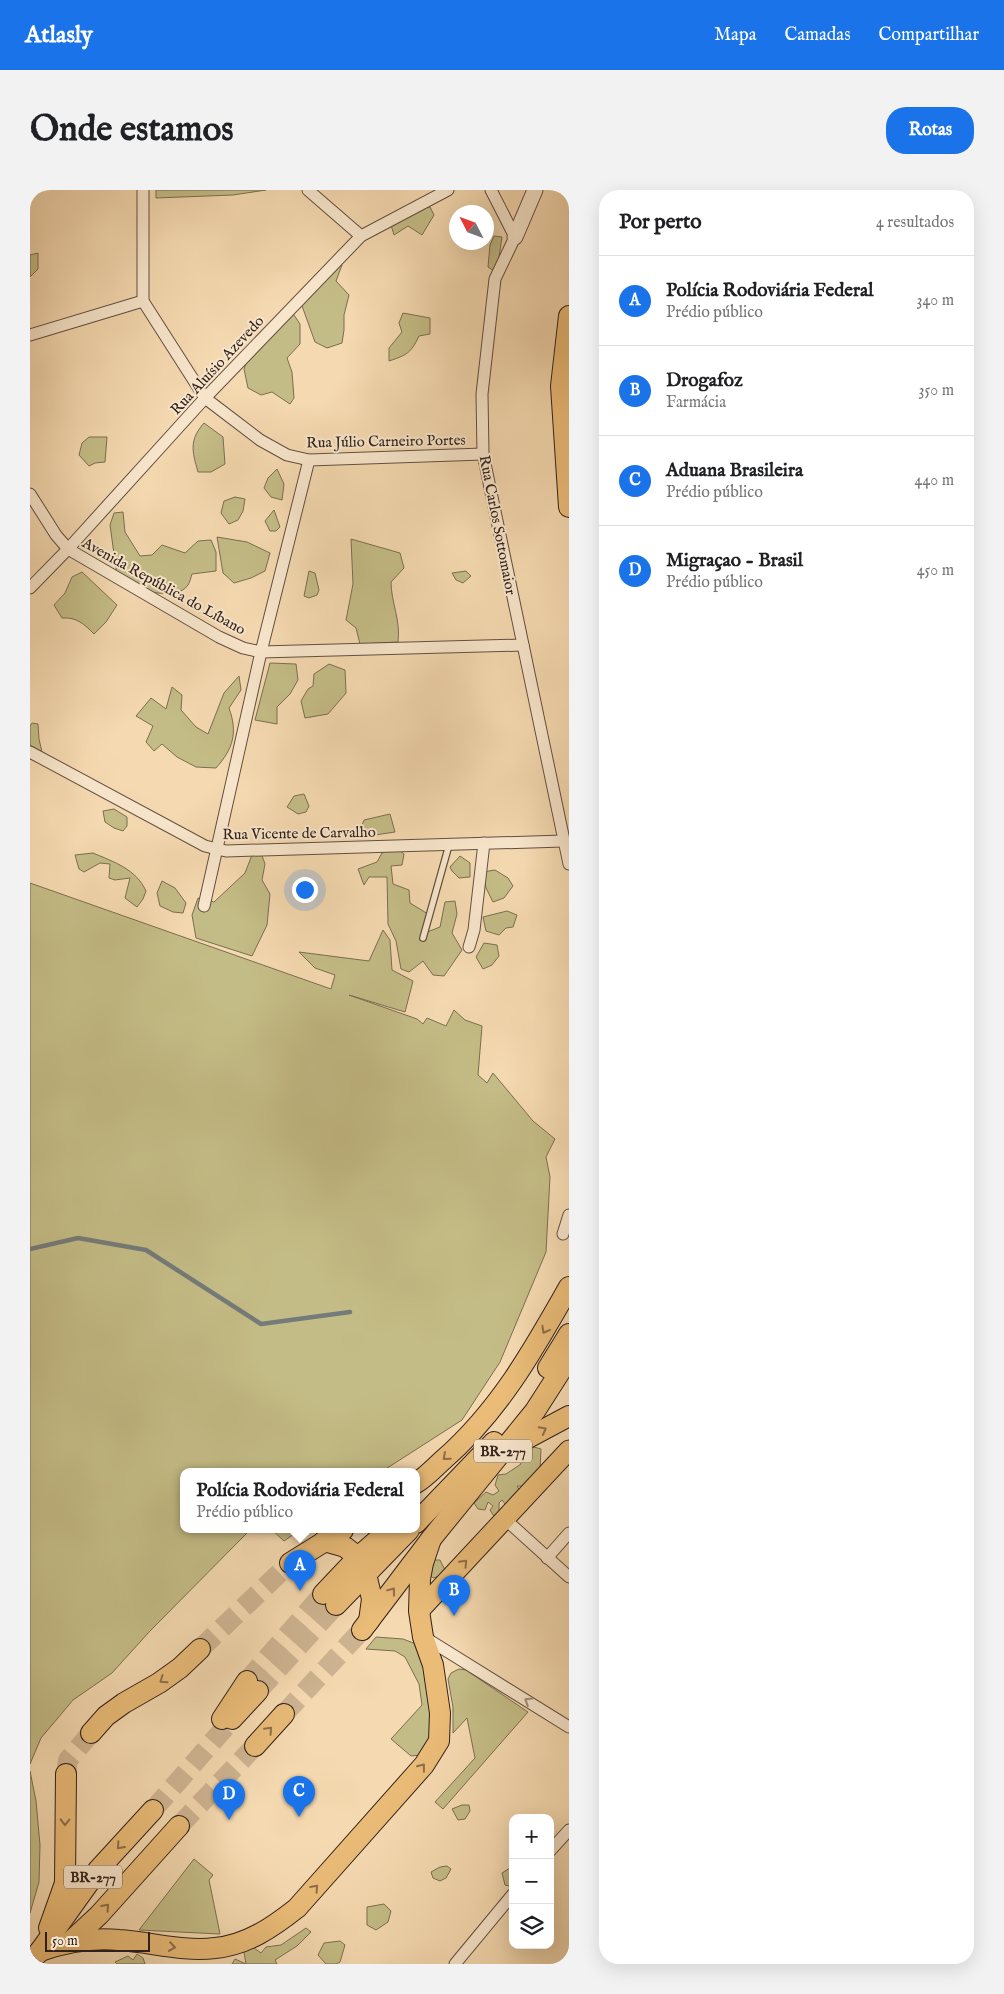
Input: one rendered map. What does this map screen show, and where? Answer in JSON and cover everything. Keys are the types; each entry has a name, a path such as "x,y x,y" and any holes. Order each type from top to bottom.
{"highway":[{"path":"569,316 561,386 569,507"},
{"path":"420,1480 459,1446 491,1412 534,1351 569,1287"},
{"name":"BR-277","path":"362,1566 372,1599 365,1625 431,1539 508,1425 532,1393 569,1334"},
{"name":"BR-277","path":"420,1519 483,1464 535,1411 569,1358"},
{"path":"420,1505 483,1464 569,1416"},
{"path":"290,1563 337,1533"},
{"path":"329,1600 362,1566 387,1533"},
{"path":"362,1566 405,1533"},
{"path":"71,1941 120,1940 184,1948 216,1948 250,1939 277,1924 297,1908 424,1766 439,1741 440,1713 433,1665 423,1637 419,1611 420,1579 431,1539"},
{"path":"324,1541 345,1547 362,1566"},
{"path":"91,1733 106,1716 124,1703 159,1683 180,1668 200,1649"},
{"path":"225,1721 252,1686"},
{"path":"255,1746 284,1714"},
{"path":"35,1956 64,1883 66,1774"},
{"name":"BR-277","path":"35,1956 98,1870 153,1810"},
{"name":"BR-277","path":"35,1956 71,1941 99,1916 179,1826"}],"main road":[{"path":"419,1611 569,1450"}],"street":[{"path":"30,335 143,301 141,190"},
{"path":"308,190 361,236"},
{"name":"Rua Aluísio Azevedo","path":"30,588 68,549 205,398 361,236 448,190"},
{"path":"491,190 515,237"},
{"name":"Rua Carlos Sottomaior","path":"535,190 495,278 482,394 482,454 569,864"},
{"name":"Rua Júlio Carneiro Portes","path":"143,301 205,398 260,440 287,455 309,460 482,454"},
{"path":"204,906 261,652 309,460"},
{"name":"Avenida República do Líbano","path":"30,494 56,535 68,549 219,637 243,648 261,652 523,645"},
{"name":"Rua Vicente de Carvalho","path":"30,752 206,846 217,850 563,841"},
{"path":"469,947 474,930 484,844"},
{"path":"563,1234 569,1215"},
{"path":"505,1519 569,1577"},
{"path":"546,1558 569,1533"},
{"path":"423,1637 569,1727"},
{"path":"554,1847 567,1835"},
{"path":"455,1964 509,1899"}],"lane":[{"path":"423,938 449,845"}],"shaded area":[{"path":"156,190 266,190 233,195 156,198"},
{"path":"430,207 434,215 422,235 408,226 394,235 391,225 418,208"},
{"path":"494,236 502,237 499,257 494,271 488,267 490,250 494,250"},
{"path":"38,253 38,269 30,277 30,255"},
{"path":"342,265 336,281 349,295 344,315 342,343 327,348 315,342 301,303 315,292 319,282 332,266"},
{"path":"292,312 300,324 300,344 287,358 292,372 294,398 290,404 272,392 261,395 248,388 244,369 248,358"},
{"path":"403,313 430,318 430,334 419,336 408,353 389,361 389,348 402,332 399,323"},
{"path":"204,423 223,437 225,464 211,472 198,472 193,452 194,440"},
{"path":"89,437 107,437 105,462 89,466 79,455 82,443"},
{"path":"277,469 284,484 282,500 271,497 264,488 268,478"},
{"path":"235,497 245,499 243,511 238,520 229,524 221,513 224,501"},
{"path":"274,510 280,527 276,531 270,531 265,521"},
{"path":"123,512 125,532 140,556 152,555 162,545 185,553 198,541 211,540 216,552 216,571 192,574 188,585 175,593 155,593 118,583 110,525 114,513"},
{"path":"217,537 247,542 270,553 265,571 234,583 223,573"},
{"path":"351,539 400,553 404,568 391,582 399,634 398,642 360,644 356,628 346,620 353,584"},
{"path":"309,571 315,573 319,590 317,595 309,598 304,596"},
{"path":"466,571 471,576 463,583 456,580 452,573"},
{"path":"82,572 117,605 106,622 94,634 80,622 62,618 54,605 65,593 72,577"},
{"path":"270,663 296,664 298,680 290,694 277,707 277,724 255,720"},
{"path":"329,664 345,670 346,693 328,714 305,718 301,701 308,689 313,686 314,674"},
{"path":"239,676 241,690 229,708 233,725 232,740 222,761 216,768 196,767 177,757 162,744 154,751 146,742 153,726 136,716 151,698 166,709 172,687 182,695 181,710 196,727 208,734 224,693"},
{"path":"32,723 38,724 42,752 30,745 30,726"},
{"path":"304,794 309,806 306,812 298,814 287,807 294,796"},
{"path":"114,809 127,817 127,826 123,831 105,822 103,811"},
{"path":"390,814 395,832 362,837 361,828 364,820"},
{"path":"395,847 404,854 402,865 391,866 393,884 409,890 410,903 428,914 427,932 440,927 445,902 455,901 457,914 452,933 462,950 444,976 433,975 423,961 409,972 401,969 396,941 388,924 387,877 369,877 364,885 358,869 377,862 382,853"},
{"path":"93,853 124,867 142,883 146,891 137,907 125,898 130,878 115,880 109,878 110,864 100,863 84,872 79,869 75,855"},
{"path":"261,853 265,864 262,880 270,894 267,925 252,956 196,938 192,915 198,898 214,902 245,873 252,855"},
{"path":"460,856 470,863 470,877 459,878 450,867"},
{"path":"495,870 508,878 513,886 504,898 493,902 486,888 483,872"},
{"path":"162,881 175,888 186,903 183,913 173,912 160,906 157,893"},
{"path":"30,883 331,989 335,975 315,968 299,952 369,961 383,930 390,940 392,970 413,981 405,1012 349,995 417,1019 423,1024 427,1018 446,1026 454,1010 465,1020 482,1026 478,1075 487,1083 493,1073 533,1121 555,1139 546,1157 550,1177 546,1252 500,1362 462,1420 387,1468 180,1468 180,1533 247,1533 150,1631 112,1673 73,1700 41,1738 30,1764"},
{"path":"507,911 517,915 513,927 506,928 499,935 486,931 483,917"},
{"path":"484,943 497,945 499,956 492,965 483,969 476,957"},
{"path":"534,1447 541,1449 540,1470 526,1486 517,1486 520,1491 506,1505 502,1500 499,1503 499,1512 495,1518 490,1510 493,1506 488,1502 485,1510 478,1509 474,1503 486,1492 493,1495 499,1491 495,1485 498,1475 506,1474 521,1464 519,1460 523,1453"},
{"path":"275,1533 296,1533 284,1541"},
{"path":"431,1560 440,1560 445,1570 440,1576 433,1578 427,1572"},
{"path":"376,1637 403,1639 416,1644 424,1656 434,1729 420,1755 411,1756 391,1739 422,1705 419,1684 405,1657 395,1651 366,1649"},
{"path":"459,1669 466,1670 528,1712 443,1809 435,1802 475,1758 467,1718 453,1733 453,1707 448,1679 451,1673"},
{"path":"30,1771 36,1801 40,1845 39,1882 30,1913"},
{"path":"462,1805 469,1805 470,1811 465,1819 458,1820 452,1809"},
{"path":"194,1859 213,1875 209,1880 220,1934 139,1930"},
{"path":"447,1866 451,1869 446,1878 440,1881 433,1878 431,1872 440,1867"},
{"path":"509,1869 509,1886 505,1885 502,1873"},
{"path":"384,1904 391,1911 388,1922 376,1930 367,1925 367,1907"},
{"path":"306,1928 311,1932 297,1946 275,1960 277,1964 246,1964 244,1952 247,1946 261,1953 266,1947 281,1945"},
{"path":"340,1941 345,1945 340,1962 326,1964 318,1955 324,1943"},
{"path":"137,1954 143,1958 145,1964 117,1964 115,1962 128,1956 133,1960"},
{"path":"235,1959 246,1964 232,1964"}],"waterway":[{"path":"30,1249 78,1238 146,1250 261,1324 350,1312"}],"tunnel":[{"path":"200,1649 290,1563"},
{"path":"247,1681 323,1594"},
{"path":"258,1691 336,1605"},
{"path":"284,1714 362,1630"},
{"path":"153,1810 228,1724"},
{"path":"66,1774 68,1760 91,1733"},
{"path":"179,1826 255,1746"}],"place":[{"name":"Polícia Rodoviária Federal","path":"300,1591"},
{"name":"Drogafoz","path":"454,1616"},
{"name":"Aduana Brasileira","path":"299,1817"},
{"name":"Migraçao - Brasil","path":"229,1820"}]}
